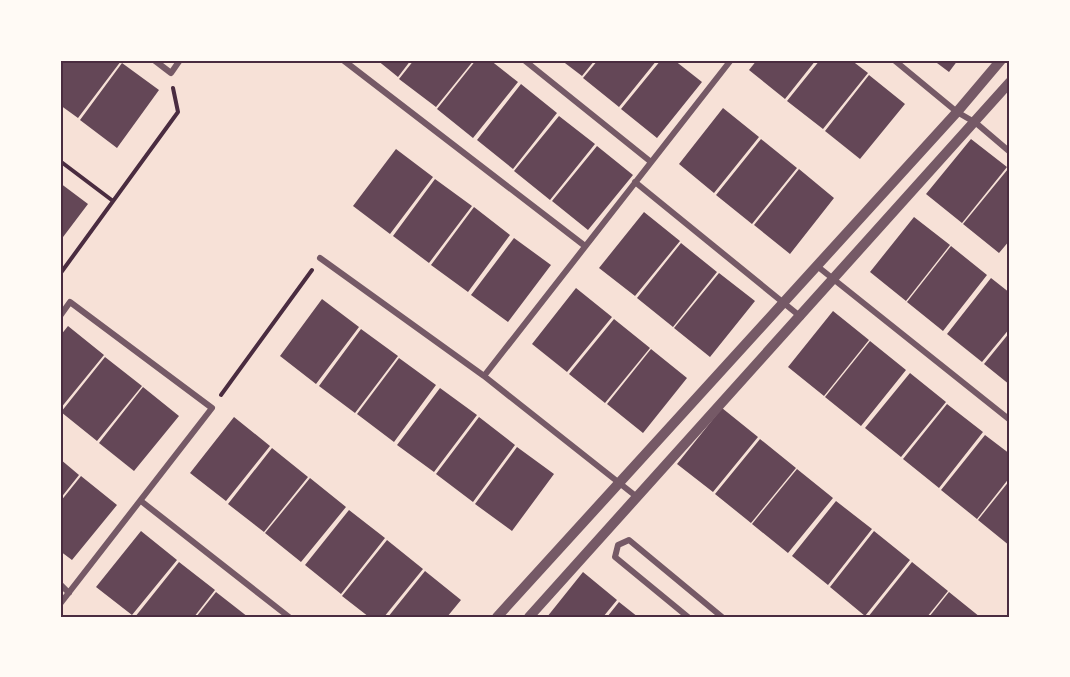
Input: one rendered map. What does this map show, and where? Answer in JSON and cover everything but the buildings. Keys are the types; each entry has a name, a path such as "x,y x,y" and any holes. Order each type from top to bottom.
{"street":[{"path":"154,60 171,73 180,60"},
{"path":"343,60 585,246"},
{"path":"524,60 651,162"},
{"path":"484,376 731,60"},
{"path":"894,60 1010,152"},
{"path":"496,617 784,303 957,112 1001,60"},
{"path":"529,617 1010,82"},
{"path":"635,182 801,317"},
{"path":"320,258 484,376 620,481 638,498"},
{"path":"817,266 1010,420"},
{"path":"60,316 70,302 212,408 60,604"},
{"path":"141,501 289,617"},
{"path":"688,617 615,557 618,545 629,540 722,617"},
{"path":"60,584 69,593"}],"path":[{"path":"60,274 178,112 171,73"},
{"path":"60,161 113,201"},
{"path":"212,408 320,258"}]}
